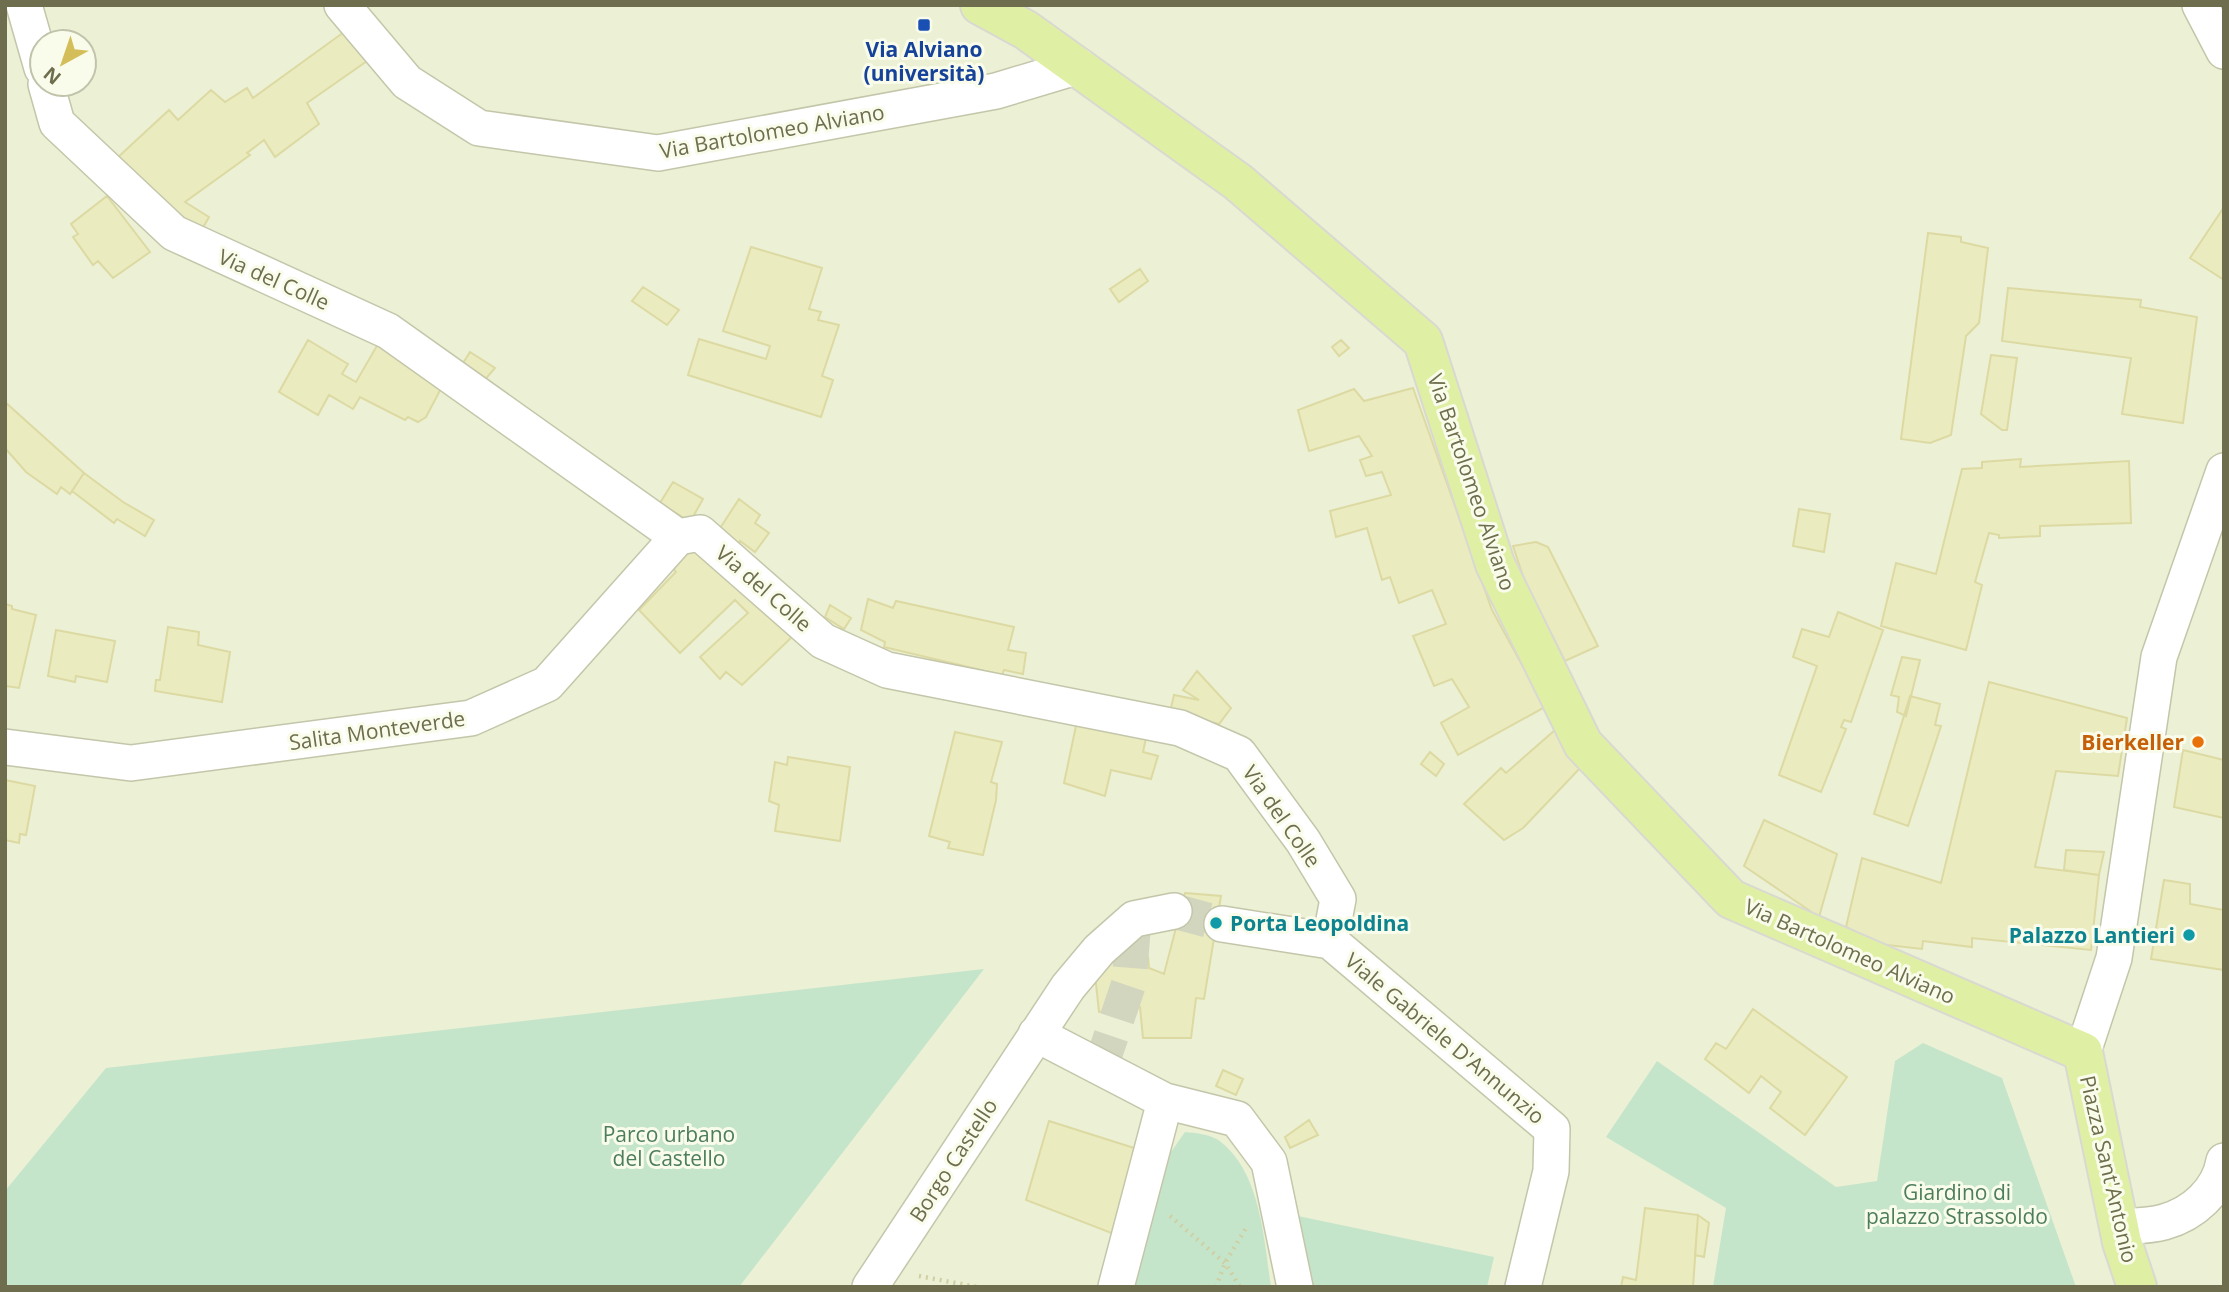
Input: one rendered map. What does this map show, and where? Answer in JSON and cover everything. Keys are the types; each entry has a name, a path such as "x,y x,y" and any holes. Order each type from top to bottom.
{"main road":[{"name":"Via Bartolomeo Alviano","path":"980,5 1026,30 1079,66 1238,182 1423,341 1496,564 1583,744 1731,899 2011,1023 2083,1052"},
{"name":"Piazza Sant'Antonio","path":"2083,1052 2119,1227 2137,1287"}],"street":[{"path":"24,5 31,28"},
{"name":"Via Bartolomeo Alviano","path":"342,5 407,82 479,128 658,153 996,91 1079,66"},
{"path":"2200,5 2224,51"},
{"name":"Via del Colle","path":"51,98 57,123 174,233 388,331 678,537 700,533 823,640 887,670 1180,728 1239,754 1303,841 1338,900 1330,941"},
{"path":"2083,1052 2114,958 2159,657 2222,481"},
{"name":"Salita Monteverde","path":"5,747 131,763 471,718 547,684 678,537"},
{"name":"Borgo Castello","path":"876,1278 1068,987 1099,950 1134,919 1174,911"},
{"name":"Viale Gabriele D'Annunzio","path":"1222,925 1330,941 1552,1129 1550,1171 1523,1287"},
{"path":"1036,1034 1165,1101 1237,1119 1269,1162 1295,1287"},
{"path":"1116,1287 1165,1101"},
{"path":"2119,1227 2165,1222 2212,1194 2224,1161"}],"path":[{"path":"1141,1192 1225,1263 1240,1287"},
{"path":"1216,1287 1225,1263 1249,1223"},
{"path":"876,1278 977,1287"}],"shaded area":[{"path":"5,5 2224,5 2224,1287 5,1287"}],"green space":[{"name":"Parco urbano del Castello","path":"984,969 739,1287 5,1287 5,1191 106,1068"},
{"name":"Giardino di palazzo Strassoldo","path":"1923,1043 2002,1078 2076,1287 1713,1287 1726,1208 1606,1137 1657,1061 1836,1187 1877,1181 1895,1061"},
{"path":"1185,1132 1217,1139 1234,1155 1245,1172 1253,1190 1263,1229 1271,1287 1132,1287 1171,1152"},
{"path":"1298,1216 1494,1257 1487,1287 1310,1287"}],"building":[{"path":"344,32 367,61 307,103 319,124 275,157 264,140 247,153 250,155 185,202 209,217 200,233 115,160 169,110 178,120 211,90 225,102 247,88 253,98"},
{"path":"107,196 150,252 113,278 98,261 93,265 73,237 78,234 71,224"},
{"path":"2224,207 2224,280 2190,258"},
{"path":"1928,233 1961,237 1961,242 1988,248 1979,323 1966,336 1951,435 1930,443 1901,439"},
{"path":"751,247 822,268 809,309 821,312 818,320 839,325 822,376 833,380 821,417 688,375 699,339 766,359 770,346 723,331"},
{"path":"1140,269 1148,281 1119,302 1110,289"},
{"path":"643,287 679,310 667,325 632,301"},
{"path":"2008,288 2141,300 2140,307 2197,317 2183,423 2122,414 2131,358 2002,341"},
{"path":"308,340 348,364 342,374 356,382 378,344 445,381 426,417 418,422 408,417 405,420 360,397 353,409 329,395 318,415 279,392"},
{"path":"1341,340 1349,348 1339,356 1332,347"},
{"path":"470,352 495,368 483,382 460,368"},
{"path":"1991,355 2017,358 2007,430 2002,430 1981,414"},
{"path":"1413,388 1492,610 1545,707 1458,755 1441,723 1469,707 1452,679 1434,686 1413,636 1446,624 1432,590 1399,603 1390,577 1382,580 1367,528 1336,537 1330,511 1391,495 1382,472 1366,476 1360,460 1372,456 1359,436 1309,451 1298,410 1354,389 1364,401"},
{"path":"5,402 84,473 70,494 61,487 57,494 26,472 5,448"},
{"path":"2021,459 2020,467 2129,461 2131,523 2040,526 2040,536 1999,538 1999,535 1989,533 1975,582 1982,585 1966,650 1881,626 1896,563 1936,574 1962,469 1982,468 1982,462"},
{"path":"84,473 123,502 154,520 145,536 117,519 114,523 72,491"},
{"path":"673,482 703,499 690,522 660,503"},
{"path":"739,499 760,515 755,523 769,533 755,552 740,541 732,552 713,539"},
{"path":"1799,509 1830,514 1824,552 1793,546"},
{"path":"699,539 794,635 742,685 726,672 720,679 700,657 748,613 735,600 680,653 639,610 676,572 670,565"},
{"path":"1536,542 1548,547 1598,646 1565,661 1525,582 1513,546"},
{"path":"868,599 893,608 896,601 1014,627 1008,650 1026,653 1023,674 1004,670 1002,675 884,647 885,642 861,630"},
{"path":"5,604 12,606 12,609 36,615 19,688 5,686"},
{"path":"830,605 851,618 844,629 825,617"},
{"path":"1838,612 1883,630 1851,722 1844,720 1841,727 1846,729 1821,792 1779,775 1817,666 1793,657 1802,629 1829,637"},
{"path":"168,627 199,632 198,645 230,652 222,702 155,691 156,680 160,680"},
{"path":"56,630 115,641 107,682 76,676 75,682 48,676"},
{"path":"1902,657 1920,660 1906,716 1897,712 1899,697 1891,695"},
{"path":"1197,671 1231,708 1219,724 1170,712 1174,695 1199,700 1183,690"},
{"path":"1989,682 2127,718 2118,776 2056,771 2035,867 2099,875 2091,950 1972,938 1972,947 1923,941 1922,949 1879,944 1846,927 1862,858 1941,883"},
{"path":"1910,696 1940,704 1935,725 1941,726 1908,826 1874,814"},
{"path":"1077,721 1146,738 1143,752 1158,756 1151,779 1111,770 1105,796 1064,783"},
{"path":"1555,730 1583,765 1523,828 1504,840 1464,804 1501,768 1506,773"},
{"path":"955,732 1002,742 991,782 997,784 996,800 983,855 948,848 950,842 929,836"},
{"path":"2183,750 2224,760 2224,818 2174,807"},
{"path":"1430,752 1444,764 1436,776 1421,764"},
{"path":"788,757 850,767 840,841 775,831 779,805 769,801 775,762 787,765"},
{"path":"5,780 35,786 26,835 20,834 19,843 5,840"},
{"path":"1764,820 1837,854 1819,917 1744,866"},
{"path":"2066,850 2104,852 2099,875 2064,870"},
{"name":"Palazzo Lantieri","path":"2164,880 2190,884 2190,904 2224,910 2224,970 2151,959"},
{"path":"1185,893 1221,896 1204,999 1196,998 1191,1038 1143,1038 1140,1007 1099,1012 1094,965 1148,957 1149,968 1164,974"},
{"path":"1753,1009 1847,1077 1805,1135 1770,1108 1781,1092 1761,1076 1749,1093 1705,1059 1716,1043 1726,1049"},
{"path":"1223,1070 1243,1079 1236,1095 1216,1086"},
{"path":"1309,1120 1318,1135 1290,1148 1285,1137"},
{"path":"1049,1121 1134,1148 1119,1236 1026,1200"},
{"path":"1645,1208 1698,1215 1693,1287 1621,1287 1623,1277 1636,1280"},
{"path":"1698,1215 1709,1223 1704,1257 1695,1255"}],"tunnel":[{"path":"1174,911 1222,924"},
{"path":"1100,1069 1129,983 1134,919"}],"place":[{"name":"Via Alviano (università)","path":"924,25"},
{"name":"Bierkeller","path":"2198,742"},
{"name":"Porta Leopoldina","path":"1216,923"},
{"name":"Palazzo Lantieri","path":"2189,935"}]}
